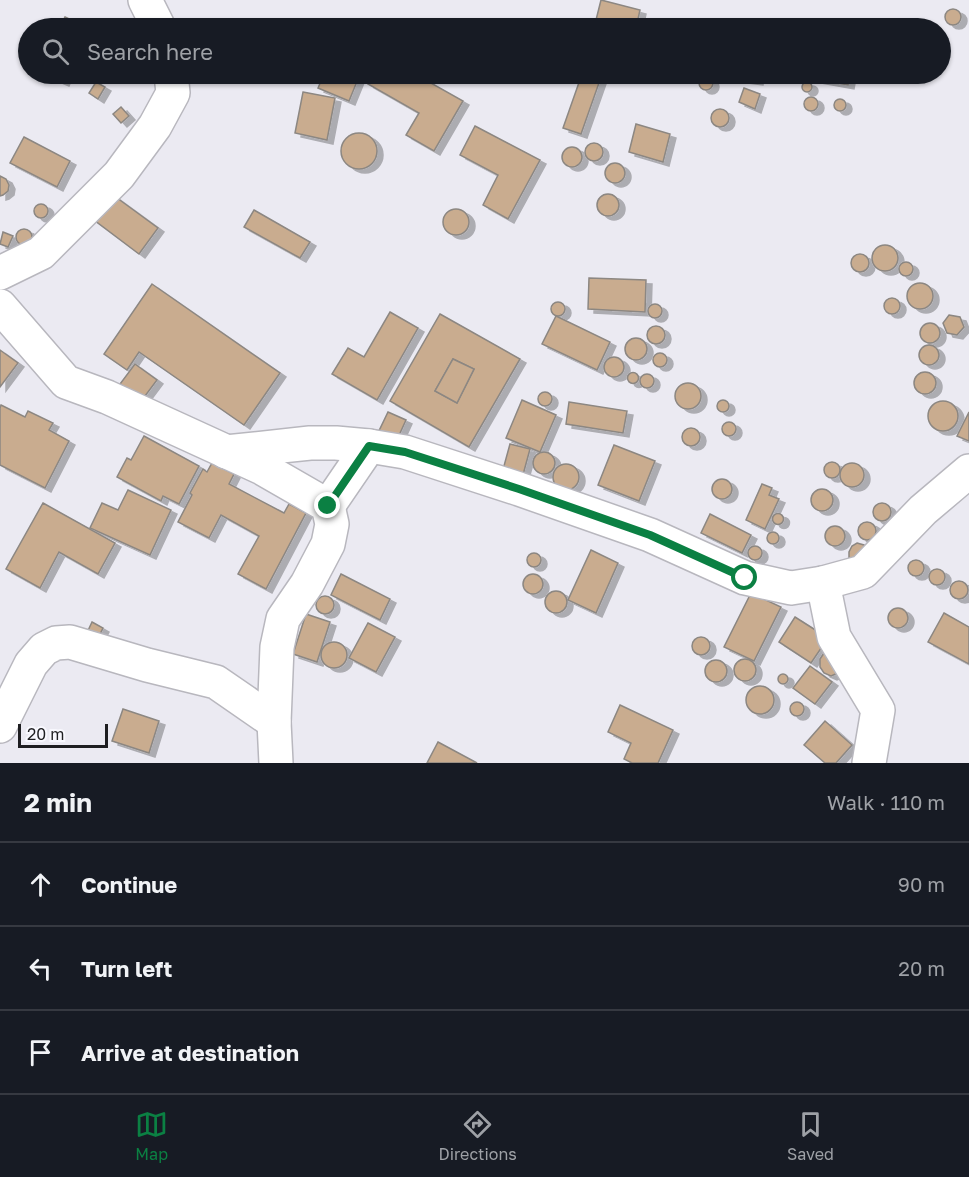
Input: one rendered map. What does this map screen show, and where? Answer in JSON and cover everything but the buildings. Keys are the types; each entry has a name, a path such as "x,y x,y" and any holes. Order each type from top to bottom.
{"street":[{"path":"145,0 154,18"},
{"path":"0,273 41,253 119,175 155,126 172,93 172,84"},
{"path":"0,306 66,382 107,397 262,468 328,506"},
{"path":"226,453 310,443 369,446 405,452 650,535 745,578 791,588 823,583 863,572 923,510 969,471"},
{"path":"276,763 274,722 277,647 283,619 307,584 328,544 332,524 328,506 369,446"},
{"path":"823,583 834,637 878,710 869,763"},
{"path":"0,726 31,664 44,649 56,642 70,642 216,682 274,722"}],"route":[{"path":"328,506 369,446 405,452 650,535 745,578"}]}
